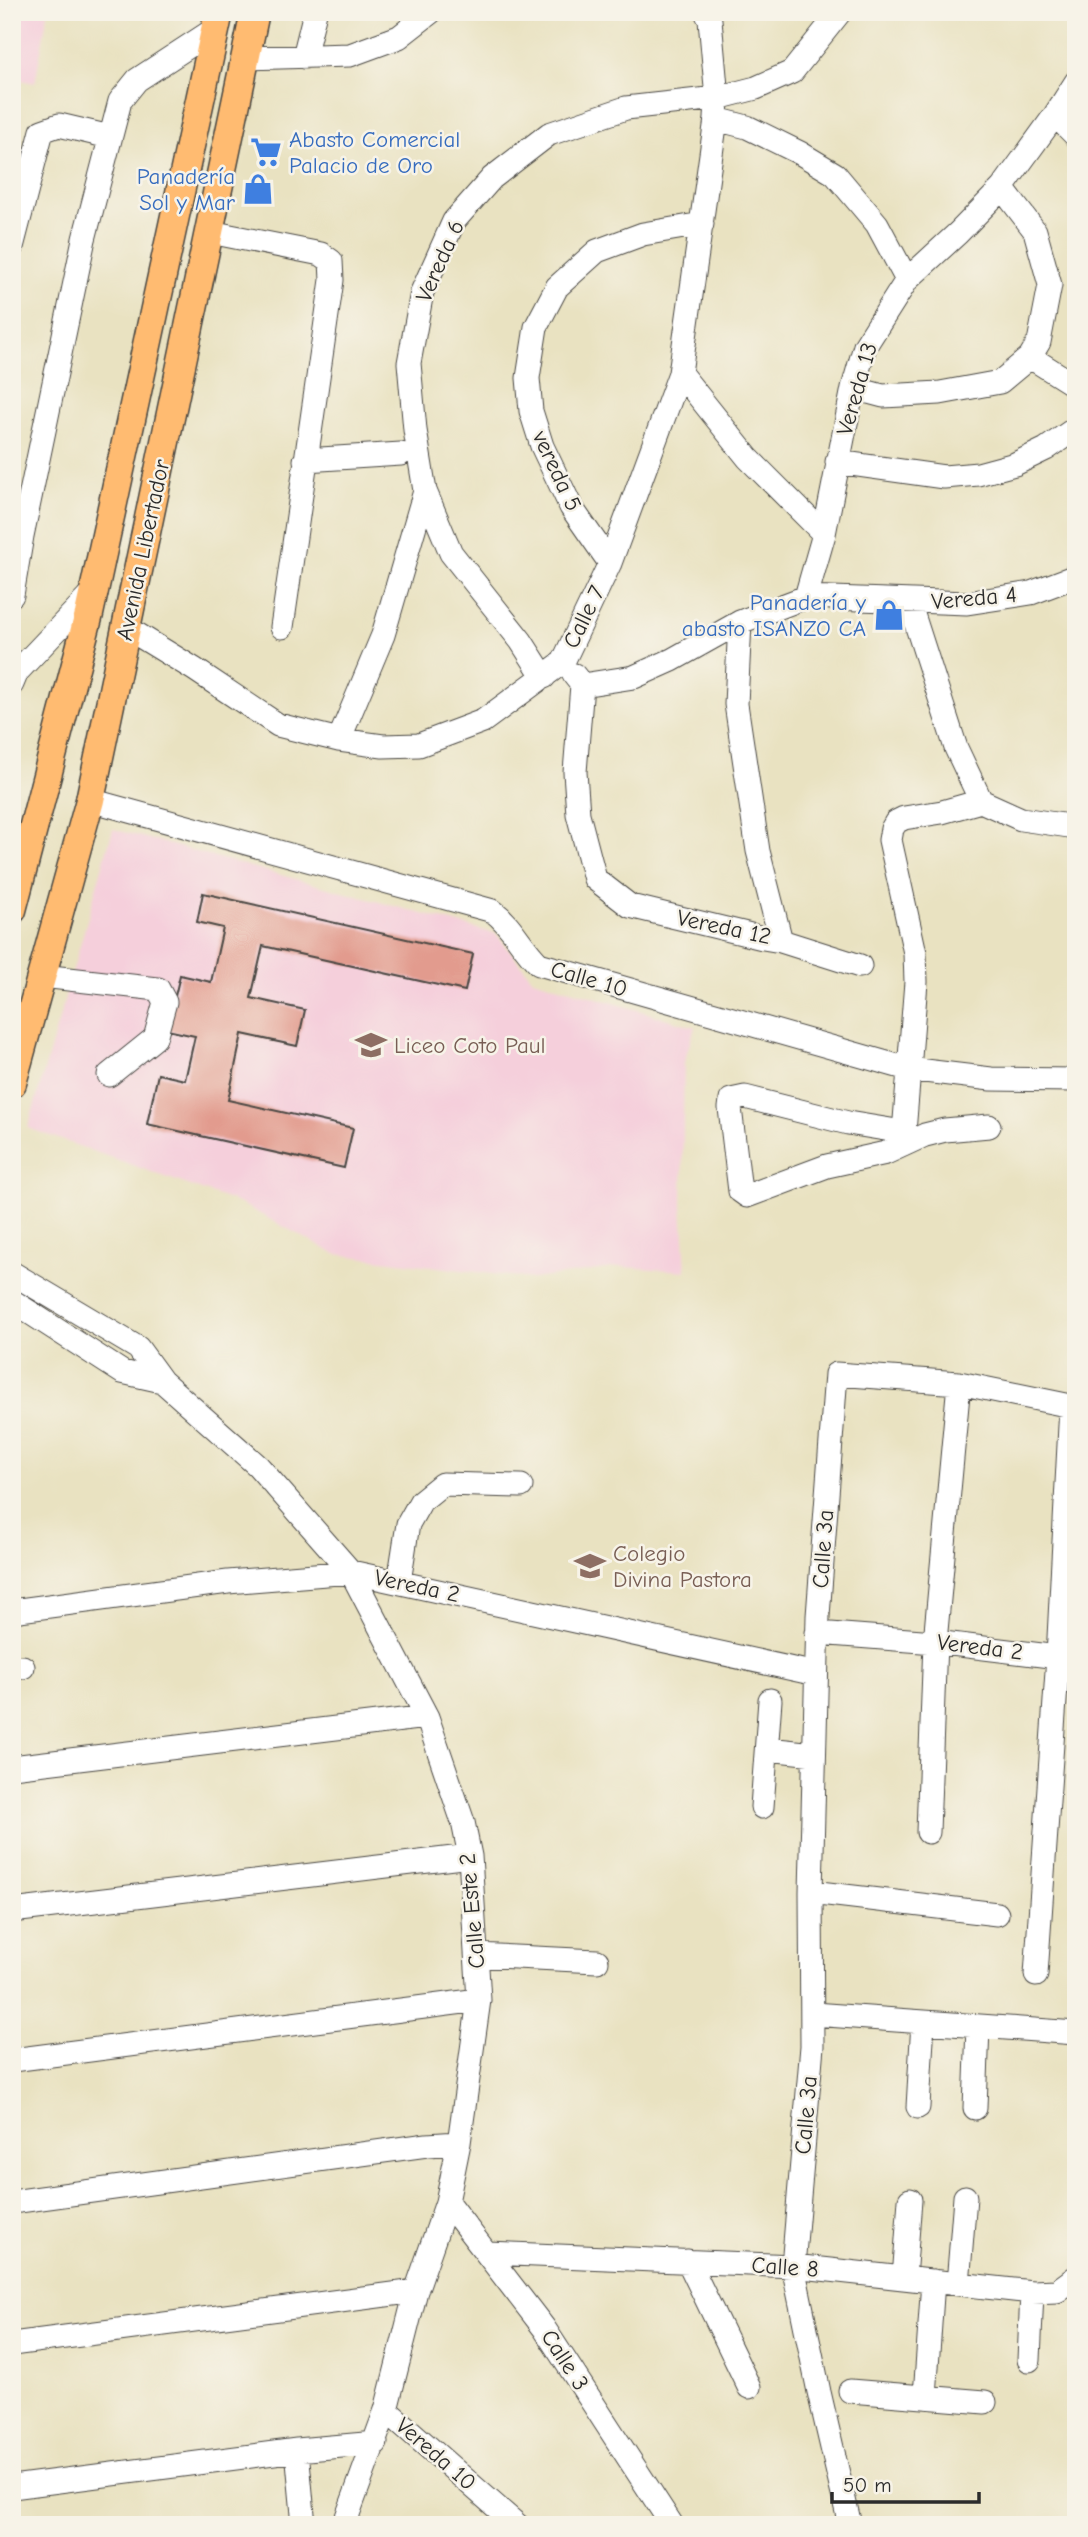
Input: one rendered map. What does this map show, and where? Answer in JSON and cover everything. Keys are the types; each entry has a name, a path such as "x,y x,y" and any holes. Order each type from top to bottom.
{"main road":[{"name":"Avenida Libertador","path":"12,1083 90,800 255,12"},
{"name":"Avenida Libertador","path":"12,910 47,783 94,591 217,21"}],"street":[{"path":"304,57 315,12"},
{"path":"245,58 350,55 398,37 431,12"},
{"name":"Calle 7","path":"127,628 278,725 339,740 383,746 419,745 483,721 563,662 610,563 680,373 717,108 710,20 706,12"},
{"name":"Vereda 6","path":"339,740 383,635 425,491 415,430 410,363 422,292 454,221 492,178 550,134 626,108 717,108 792,72 840,12"},
{"path":"12,595 84,239 120,101 137,80 217,21"},
{"name":"Vereda 13","path":"806,597 824,534 853,388 865,346 907,280 1002,188 1076,82"},
{"path":"717,108 835,174 877,225 907,280"},
{"path":"1055,115 1076,135"},
{"path":"12,247 42,131 59,125 110,137"},
{"path":"853,388 883,396 940,393 1000,382 1030,357 1040,342 1049,285 1035,231 1002,188"},
{"name":"vereda 5","path":"610,563 571,507 542,446 531,411 528,378 536,327 557,287 597,251 643,234 702,224"},
{"path":"210,232 321,254 331,261 332,280 282,627"},
{"path":"1030,357 1076,386"},
{"path":"680,373 748,458 824,534"},
{"path":"837,462 944,477 978,474 1015,464 1046,449 1076,428"},
{"path":"305,460 401,454"},
{"path":"425,491 452,553 521,641 544,677"},
{"name":"Vereda 4","path":"582,685 634,677 672,660 740,622 806,597 909,603 967,603 1031,593 1076,576"},
{"path":"14,672 94,591"},
{"path":"909,603 956,748 981,801"},
{"name":"Vereda 12","path":"582,685 575,772 578,814 595,878 630,906 763,939 781,941 758,851 737,717 740,622"},
{"path":"563,662 582,685"},
{"name":"Calle 10","path":"90,800 493,911 508,922 526,952 539,964 908,1069 991,1079 1076,1080"},
{"path":"989,1126 945,1130 903,1138 745,1097 731,1100 730,1108 740,1191 747,1196 800,1174 886,1153 903,1138 916,982 915,953 890,840 896,822 981,801 1021,819 1076,828"},
{"path":"781,941 860,966"},
{"path":"42,976 158,989 165,1002 155,1038 109,1075"},
{"name":"Calle Este 2","path":"12,1273 138,1348 162,1381 258,1466 351,1572 426,1717 463,1822 470,1856 479,2000 459,2143 447,2202 416,2291 386,2410 344,2525"},
{"name":"Calle Este 2","path":"12,1301 122,1372 162,1381"},
{"name":"Calle 3a","path":"850,2525 793,2266 813,2014 811,1892 817,1633 836,1374 959,1382 1071,1406 1059,1657 1036,1975"},
{"path":"928,1832 935,1642 959,1382"},
{"path":"400,1582 408,1524 421,1502 442,1484 521,1486"},
{"name":"Vereda 2","path":"12,1611 228,1582 351,1572 816,1674"},
{"name":"Vereda 2","path":"817,1633 935,1642 1059,1657"},
{"path":"762,1807 770,1700"},
{"path":"12,1767 426,1717"},
{"path":"768,1749 814,1754"},
{"path":"12,1911 470,1856"},
{"path":"811,1892 997,1914"},
{"path":"477,1955 597,1961"},
{"path":"12,2060 479,2000"},
{"path":"813,2014 1076,2034"},
{"path":"918,2107 923,2022"},
{"path":"975,2109 978,2026"},
{"path":"12,2202 427,2145 459,2143"},
{"path":"958,2284 965,2197"},
{"path":"904,2278 910,2200"},
{"name":"Calle 3","path":"447,2202 544,2328 672,2525"},
{"name":"Calle 8","path":"488,2253 793,2266 1032,2292 1057,2291 1076,2277"},
{"path":"688,2261 749,2387"},
{"path":"925,2396 933,2281"},
{"path":"12,2344 416,2291"},
{"path":"1029,2360 1032,2292"},
{"path":"850,2391 985,2402"},
{"name":"Vereda 10","path":"386,2410 517,2525"},
{"path":"12,2487 297,2450 376,2443"},
{"path":"297,2450 304,2525"}],"shaded area":[{"path":"12,12 48,12 35,83 12,78"},
{"name":"Liceo Coto Paul","path":"113,829 496,934 533,979 695,1027 684,1062 682,1206 686,1271 620,1267 533,1279 335,1254 241,1204 28,1128"}],"building":[{"name":"Liceo Coto Paul","path":"203,893 473,954 465,991 263,946 251,998 305,1010 297,1046 242,1034 228,1100 353,1128 344,1168 147,1124 158,1074 185,1080 195,1036 167,1030 180,975 211,982 223,928 197,922"}],"place":[{"name":"Abasto Comercial Palacio de Oro","path":"266,152"},
{"name":"Panadería Sol y Mar","path":"258,189"},
{"name":"Panadería y abasto ISANZO CA","path":"889,615"},
{"name":"Liceo Coto Paul","path":"371,1045"},
{"name":"Colegio Divina Pastora","path":"590,1566"}]}
